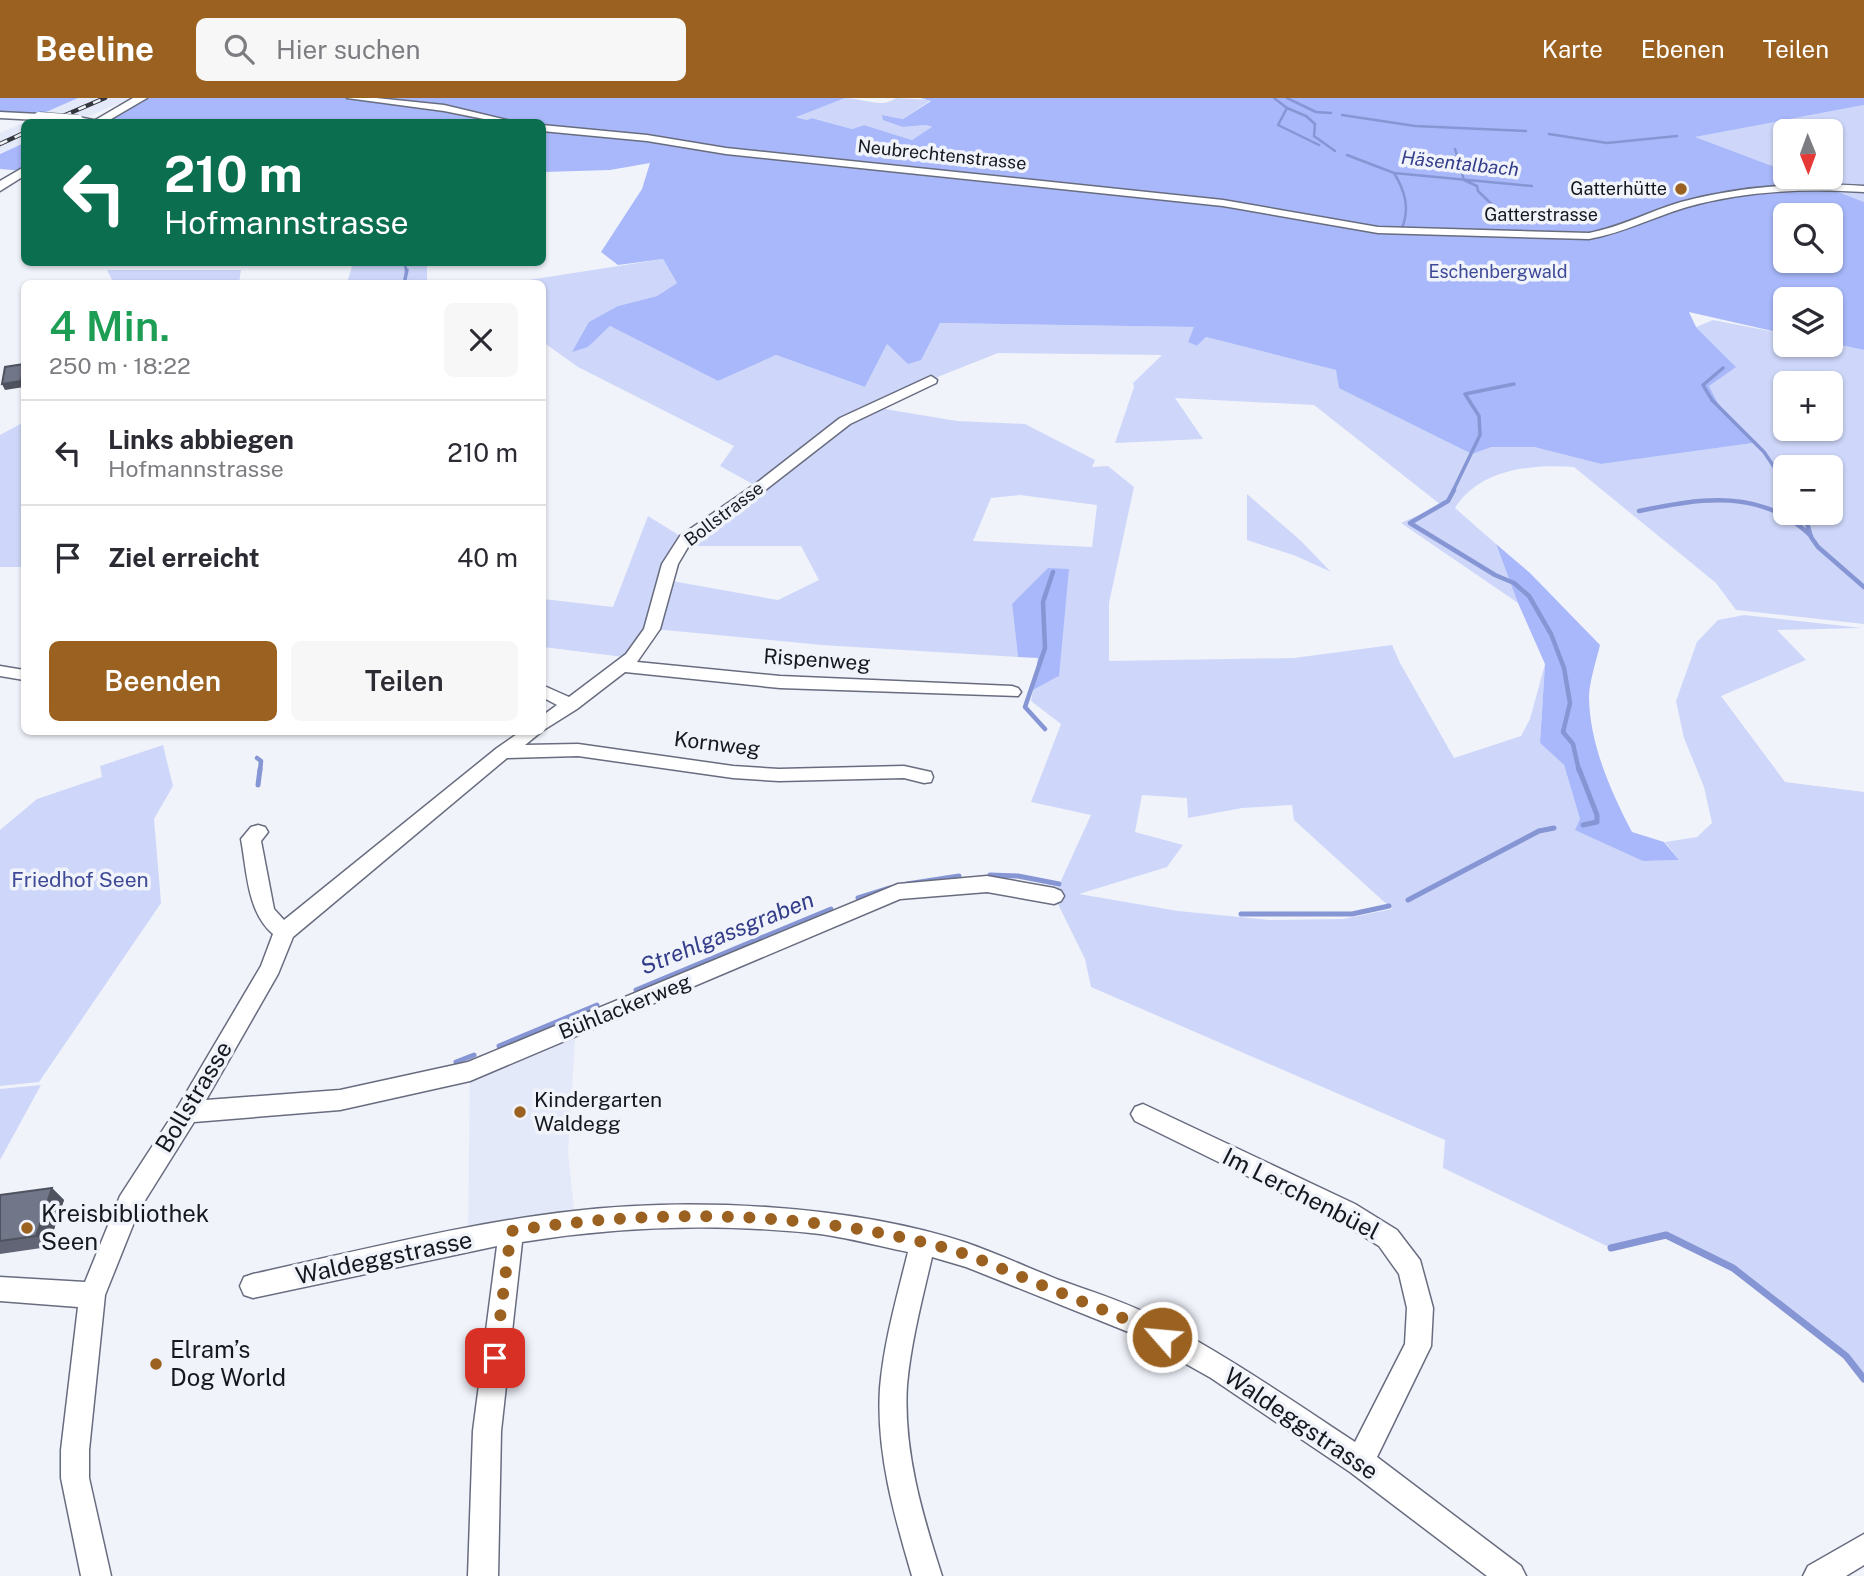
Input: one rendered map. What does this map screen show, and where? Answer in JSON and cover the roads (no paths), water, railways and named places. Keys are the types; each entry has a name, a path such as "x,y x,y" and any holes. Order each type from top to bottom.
{"main road":[{"path":"104,119 141,98"},
{"path":"0,187 21,173"}],"street":[{"path":"351,98 444,108 496,119"},
{"path":"0,115 65,119"},
{"name":"Neubrechtenstrasse","path":"546,128 647,138 733,152 1223,203 1337,223"},
{"name":"Gatterstrasse","path":"1337,223 1384,231 1589,236 1702,201 1813,187 1864,188"},
{"name":"Bollstrasse","path":"546,722 632,658 652,629 670,564 685,539 850,418 931,380"},
{"name":"Rispenweg","path":"620,666 780,682 1013,692"},
{"path":"0,671 21,675"},
{"path":"546,692 571,705"},
{"path":"258,832 251,839 264,909 270,920 284,932 503,751 528,735"},
{"name":"Kornweg","path":"503,751 578,750 733,772 779,775 904,772 924,777"},
{"name":"Bühlackerweg","path":"187,1112 340,1100 470,1071 898,892 987,884 1054,896"},
{"name":"Bollstrasse","path":"96,1576 75,1478 75,1450 92,1295 129,1204 187,1112 271,968 284,932"},
{"name":"Im Lerchenbüel","path":"1143,1114 1346,1212 1388,1238 1411,1269 1420,1308 1418,1346 1360,1462"},
{"name":"Waldeggstrasse","path":"253,1286 511,1231 575,1222 652,1218 738,1218 821,1223 923,1243 966,1255 1140,1325 1220,1369 1360,1462 1511,1576"},
{"path":"484,1576 487,1431 511,1231"},
{"path":"923,1243 903,1323 892,1408 901,1480 927,1576"},
{"path":"0,1289 92,1295"},
{"path":"1818,1576 1864,1549"}],"waterway":[{"name":"Häsentalbach","path":"1274,98 1287,108"},
{"name":"Häsentalbach","path":"1287,98 1316,112 1331,113"},
{"name":"Häsentalbach","path":"1287,108 1306,116 1315,124 1314,136 1335,151"},
{"name":"Häsentalbach","path":"1287,108 1278,125 1319,145"},
{"name":"Häsentalbach","path":"1342,115 1415,126 1526,131"},
{"path":"1549,134 1607,143 1677,136"},
{"path":"1455,149 1464,180"},
{"name":"Häsentalbach","path":"1347,155 1394,173"},
{"name":"Häsentalbach","path":"1394,173 1464,180"},
{"path":"1394,173 1405,200 1406,214 1402,228"},
{"name":"Häsentalbach","path":"1464,180 1532,186"},
{"path":"1464,180 1477,186 1478,191 1509,221"},
{"path":"405,266 406,272"},
{"path":"405,280 407,270"},
{"path":"1723,368 1703,385 1712,400 1764,452 1773,465"},
{"name":"Strehlgassgraben","path":"1453,491 1480,435 1479,416 1465,394 1514,384"},
{"name":"Strehlgassgraben","path":"1454,490 1448,501 1410,523 1495,575 1514,583 1529,596 1551,634 1564,668 1570,703 1563,732 1573,744 1579,771"},
{"path":"1639,511 1708,501 1751,504 1772,510 1811,536"},
{"path":"1808,525 1811,536"},
{"path":"1811,536 1818,547 1864,587"},
{"path":"1045,729 1025,707 1045,648 1043,602 1053,572"},
{"path":"257,758 261,761 260,771"},
{"path":"258,785 260,769"},
{"name":"Strehlgassgraben","path":"1579,769 1597,815 1597,822 1583,825"},
{"name":"Strehlgassgraben","path":"1408,900 1539,831 1554,828"},
{"name":"Strehlgassgraben","path":"990,875 1018,876 1059,884"},
{"name":"Strehlgassgraben","path":"907,884 959,876"},
{"name":"Strehlgassgraben","path":"858,898 890,888"},
{"name":"Strehlgassgraben","path":"1241,914 1352,914 1389,906"},
{"name":"Strehlgassgraben","path":"636,990 831,909"},
{"name":"Strehlgassgraben","path":"499,1046 597,1005"},
{"name":"Strehlgassgraben","path":"456,1062 474,1055"},
{"path":"1611,1248 1666,1235 1733,1268 1846,1356 1864,1379"}],"railway":[{"path":"56,119 105,98"},
{"path":"0,144 21,134"}],"place":[{"name":"Gatterhütte","path":"1681,189"},
{"name":"Kindergarten Waldegg","path":"520,1112"},
{"name":"Kreisbibliothek Seen","path":"27,1228"},
{"name":"Elram’s Dog World","path":"156,1364"}],"park label":[{"name":"Eschenbergwald","path":"1498,272"},
{"name":"Friedhof Seen","path":"80,880"}]}
